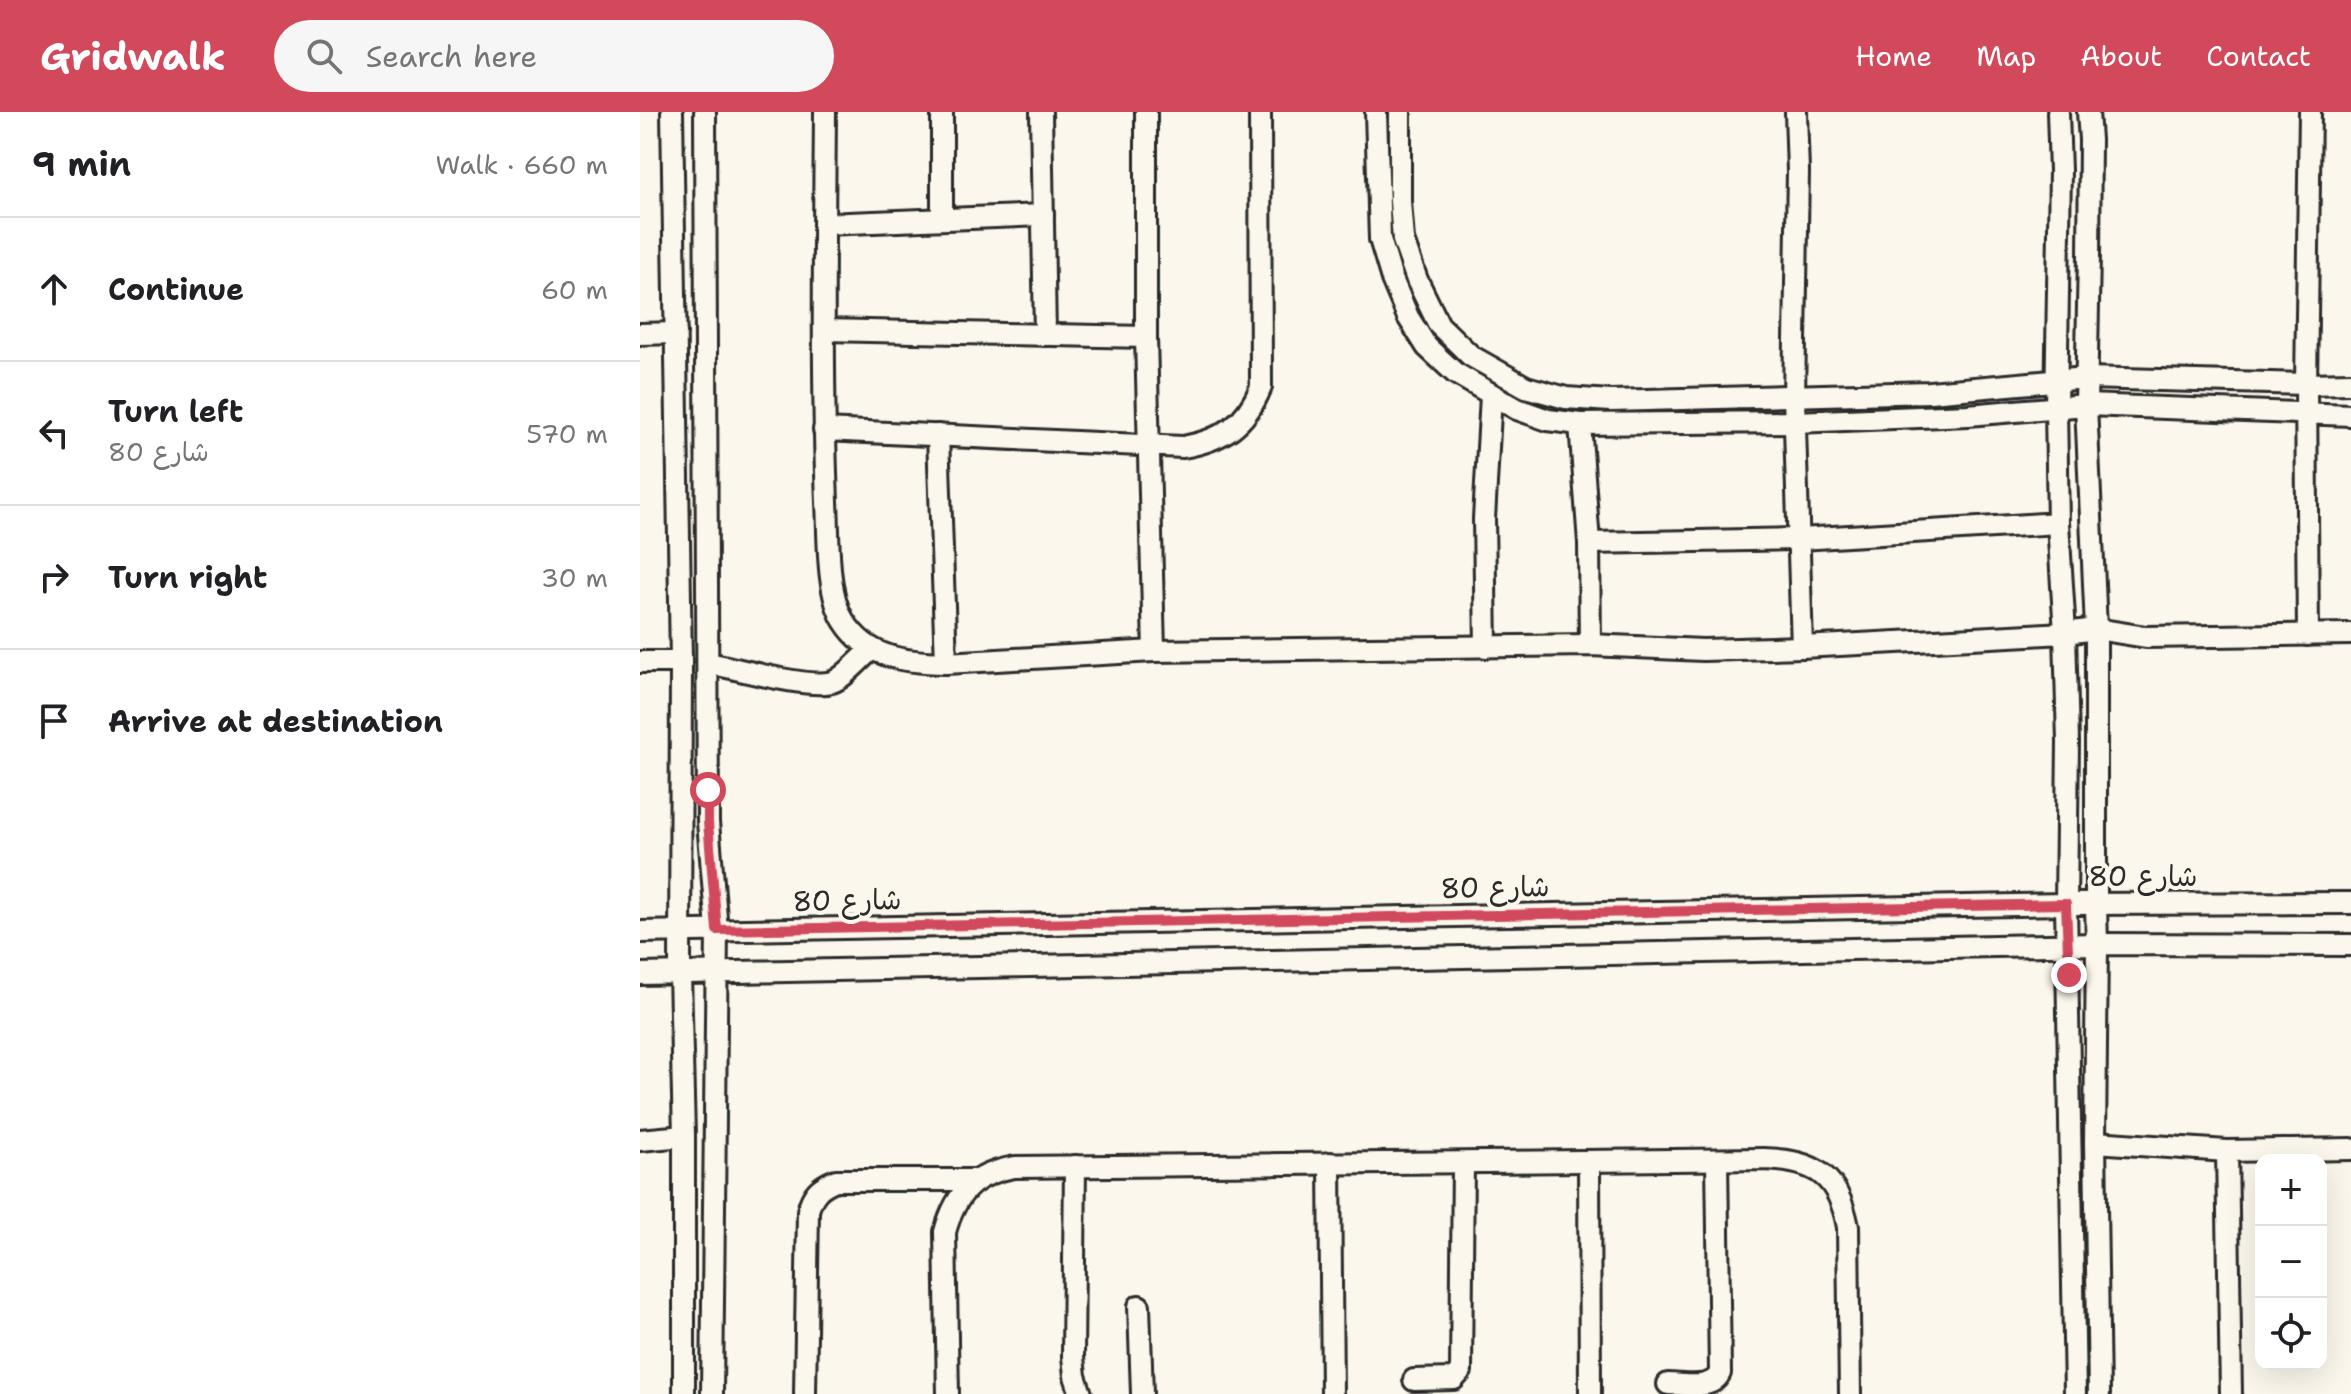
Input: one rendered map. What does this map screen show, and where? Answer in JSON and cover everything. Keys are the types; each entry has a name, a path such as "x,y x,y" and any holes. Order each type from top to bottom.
{"street":[{"path":"672,112 681,662 684,1394"},
{"path":"705,112 708,822 717,930 712,1394"},
{"path":"825,112 824,430 831,580 843,619 871,650 915,662 946,663 1154,651 1590,645 1703,650 2096,629 2146,637 2351,634"},
{"path":"942,112 942,219"},
{"path":"1041,112 1045,335"},
{"path":"1146,112 1146,337 1154,651"},
{"path":"824,430 1183,447 1229,431 1254,405 1261,387 1260,112"},
{"path":"1376,112 1380,239 1408,317 1427,347 1455,373 1517,409 1548,420 1580,424 1795,422 2086,405 2351,415"},
{"path":"1400,112 1403,240 1417,280 1439,325 1471,356 1526,387 1566,398 1666,401 1930,392 2086,378 2351,383"},
{"path":"1796,112 1798,172 1794,396 1802,647"},
{"path":"2058,112 2056,409 2068,742 2066,904 2075,1394"},
{"path":"2088,112 2090,212 2086,405 2096,629 2095,1142 2099,1394"},
{"path":"2308,635 2306,384 2310,112"},
{"path":"824,224 1043,215"},
{"path":"824,330 1146,337"},
{"path":"640,334 676,333"},
{"path":"1486,647 1484,519 1491,395"},
{"path":"1580,424 1589,543 1590,645"},
{"path":"938,435 946,663"},
{"path":"1589,543 1800,539 2058,523"},
{"path":"708,663 804,683 823,684 836,682 871,650"},
{"path":"640,662 681,662"},
{"name":"شارع 80","path":"640,932 2066,904 2351,903"},
{"path":"640,974 2097,944 2351,945"},
{"path":"640,1140 684,1136"},
{"path":"2095,1142 2227,1151 2351,1149"},
{"path":"2227,1151 2231,1394"},
{"path":"1668,1384 1708,1384 1715,1381 1720,1373 1717,1160"},
{"path":"948,1394 945,1232 950,1212 961,1194 976,1180 994,1170 1075,1166 1788,1160 1812,1167 1831,1182 1844,1203 1848,1227 1850,1394"},
{"path":"1589,1161 1590,1394"},
{"path":"1330,1163 1332,1394"},
{"path":"1414,1380 1454,1379 1461,1371 1463,1163"},
{"path":"1075,1166 1073,1357 1081,1394"},
{"path":"805,1394 808,1211 817,1191 836,1180 976,1180"},
{"path":"1139,1306 1142,1394"}],"route":[{"path":"708,790 717,930 2066,904 2069,975"}]}
